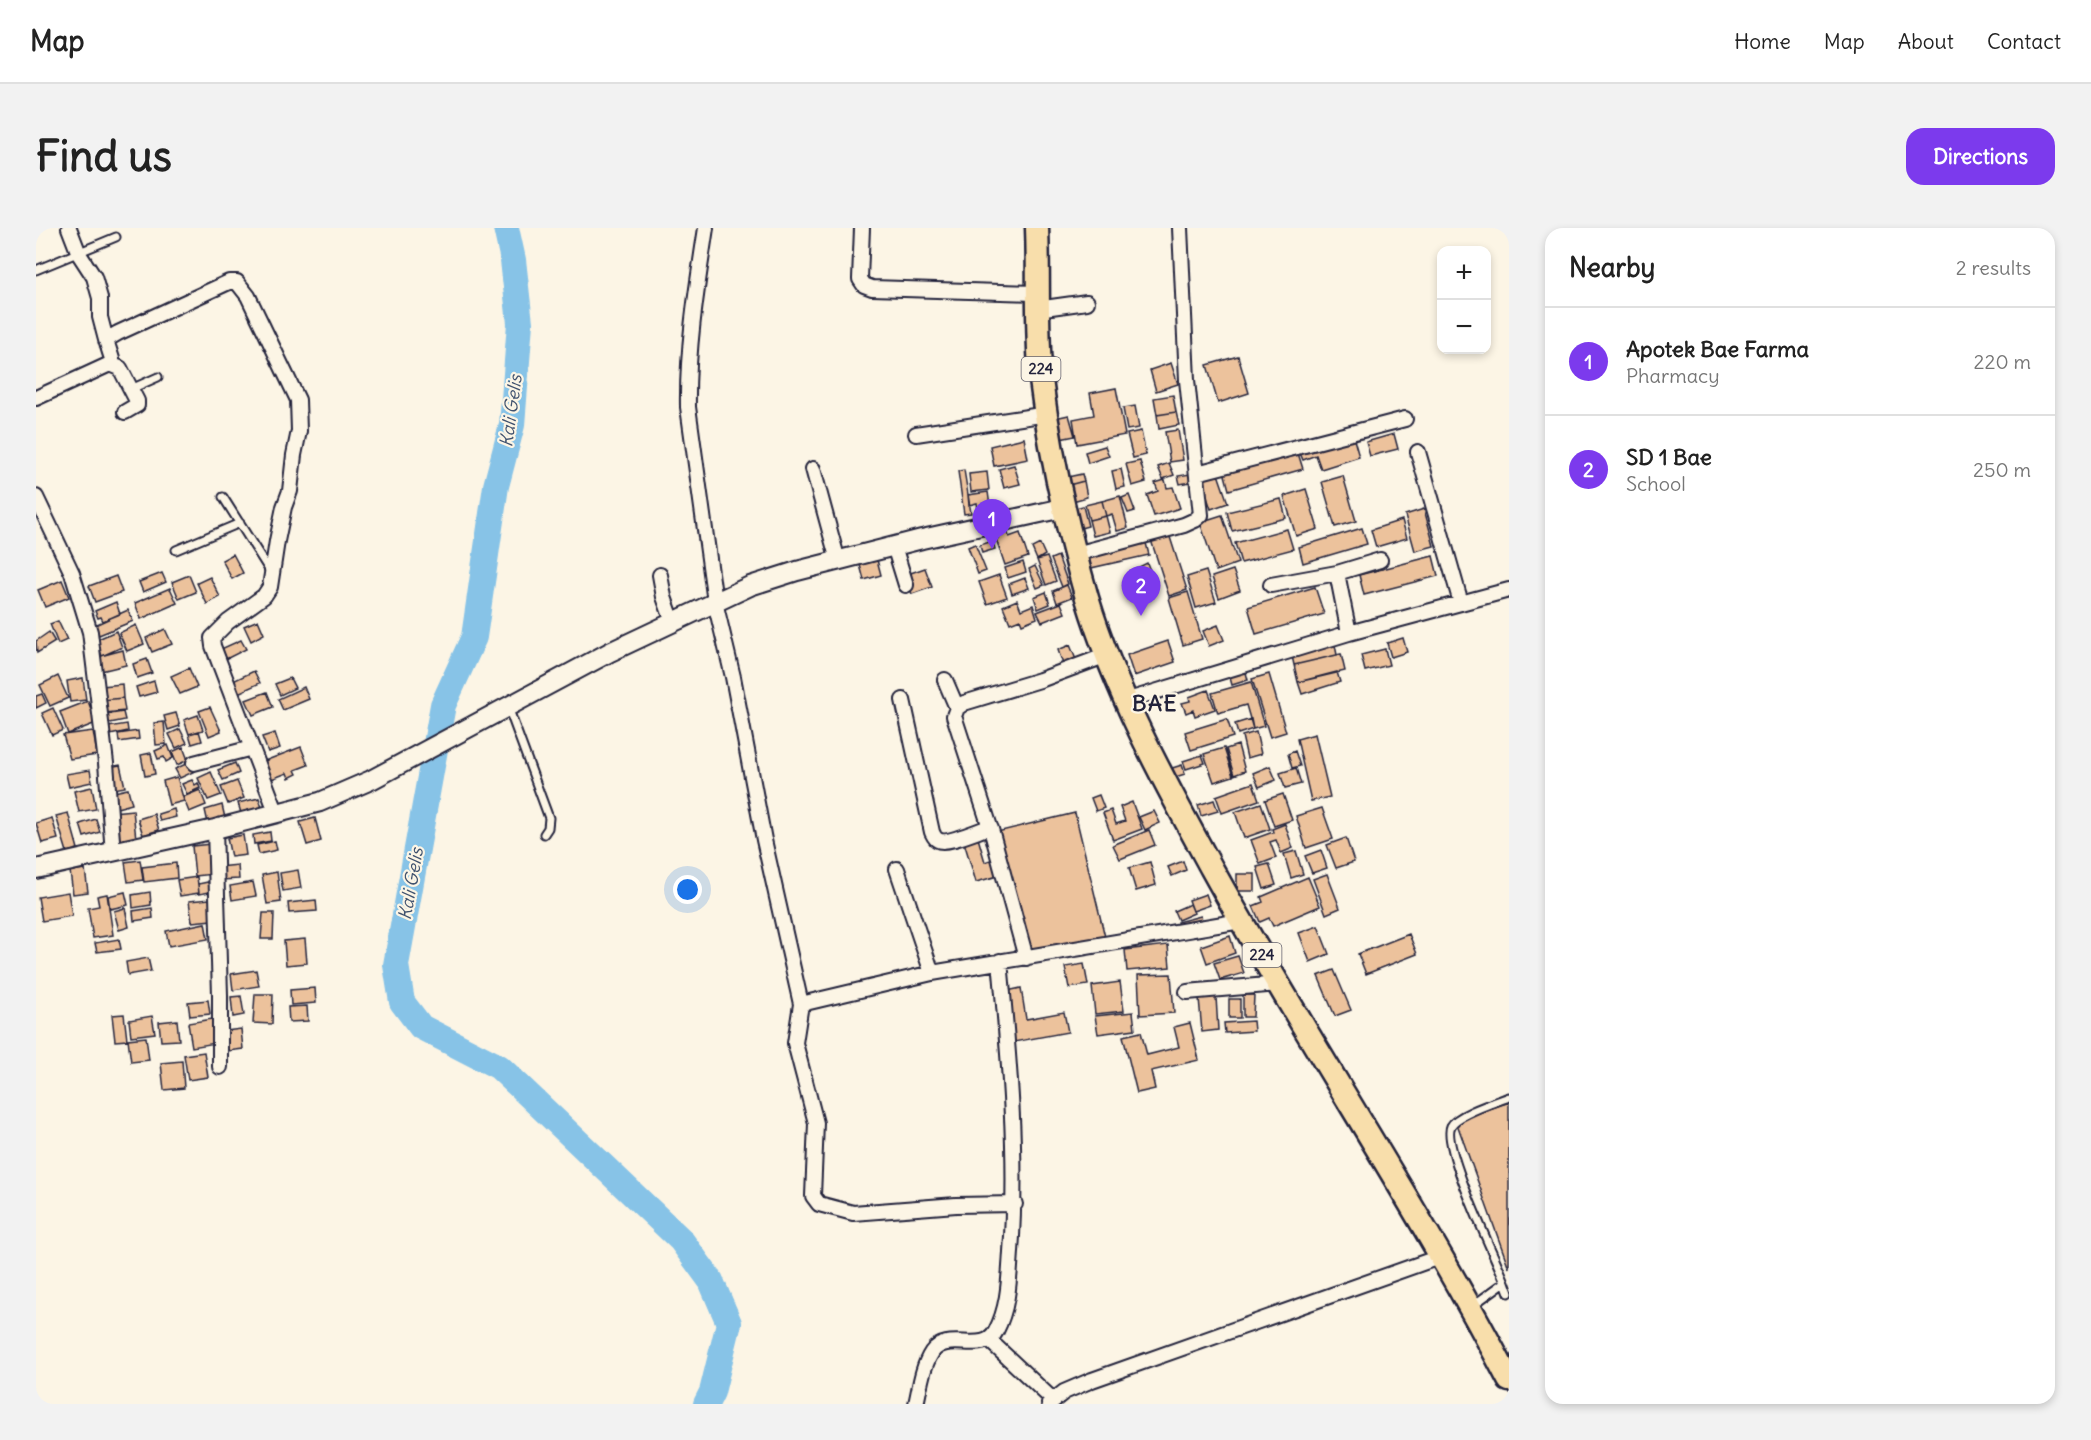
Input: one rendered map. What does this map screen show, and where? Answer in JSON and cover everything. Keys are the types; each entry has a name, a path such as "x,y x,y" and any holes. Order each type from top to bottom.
{"main road":[{"name":"224","path":"1037,228 1037,301 1041,381 1064,508 1088,599 1125,701 1167,786 1241,921 1442,1256 1509,1380"}],"street":[{"path":"69,228 79,254 94,276 100,298 100,317 112,359 110,364"},
{"path":"706,228 691,350 688,407 715,602 733,677 766,851 801,1004 795,1043 816,1123 812,1187 816,1202 853,1213 956,1205 1015,1204"},
{"path":"862,228 860,279 864,285 872,288 1037,301 1087,302"},
{"path":"1076,554 1184,525 1197,519 1202,511 1184,335 1180,228"},
{"path":"106,340 229,282 237,282 244,290 298,400 299,431 290,491 284,507 270,587 264,596 228,622 212,638 213,646 277,814"},
{"path":"36,398 110,364 120,368 137,401 136,405 125,412"},
{"path":"916,434 1047,414"},
{"path":"1197,473 1405,419"},
{"path":"1418,452 1461,603"},
{"path":"813,469 838,561"},
{"path":"36,496 40,513 72,573 90,632 106,763 113,853"},
{"path":"36,869 215,829 320,802 406,762 610,652 750,586 797,571 894,546 1064,508"},
{"path":"894,546 906,585"},
{"path":"1272,585 1337,573 1380,560"},
{"path":"1337,573 1349,633"},
{"path":"660,575 664,597 673,622"},
{"path":"1125,701 1349,633 1509,590"},
{"path":"1026,957 993,832 954,716 957,708 964,703 1040,680 1107,655"},
{"path":"945,680 957,708"},
{"path":"903,699 929,825 938,841 950,840 990,827"},
{"path":"194,763 252,748"},
{"path":"215,829 220,1067"},
{"path":"897,869 932,973"},
{"path":"801,1004 932,973 1241,921"},
{"path":"916,1404 927,1360 936,1347 949,1342 989,1340 998,1328 1007,1298 1015,1204 1011,1073 1000,961"},
{"path":"1187,992 1279,984"},
{"path":"989,1340 1051,1402 1064,1392 1092,1380 1442,1256"}],"lane":[{"path":"36,270 116,237"},
{"path":"131,389 158,377"},
{"path":"223,497 273,576"},
{"path":"176,550 240,523"},
{"path":"508,707 549,818 548,828 544,834"},
{"path":"1509,1097 1460,1118 1451,1125 1449,1134 1459,1171 1509,1293"},
{"path":"1470,1308 1505,1282"}],"building":[{"path":"1238,356 1249,393 1218,403 1207,365"},
{"path":"1171,363 1178,384 1156,391 1150,370"},
{"path":"1116,388 1125,435 1077,444 1073,419 1094,415 1090,393"},
{"path":"1173,395 1176,412 1157,415 1154,398"},
{"path":"1135,406 1139,428 1127,430 1123,408"},
{"path":"1176,412 1179,425 1159,429 1157,415"},
{"path":"1069,415 1075,436 1060,439 1055,418"},
{"path":"1178,430 1183,460 1170,462 1165,432"},
{"path":"1141,431 1146,455 1133,458 1127,434"},
{"path":"1394,434 1398,449 1370,456 1366,442"},
{"path":"1353,436 1359,457 1321,469 1316,455 1303,460 1300,453"},
{"path":"1024,438 1028,459 994,466 990,446"},
{"path":"1105,446 1109,456 1088,463 1085,452"},
{"path":"1297,450 1303,469 1229,490 1224,471"},
{"path":"1140,461 1146,482 1132,486 1126,464"},
{"path":"1169,463 1174,475 1163,479 1158,467"},
{"path":"1014,465 1020,484 1004,488 999,469"},
{"path":"1121,469 1125,487 1116,489 1112,471"},
{"path":"964,470 971,513 964,514 958,471"},
{"path":"987,472 989,490 971,492 969,474"},
{"path":"1082,474 1084,481 1065,486 1063,478"},
{"path":"1190,474 1191,482 1180,484 1178,476"},
{"path":"1218,474 1228,503 1211,509 1201,479"},
{"path":"1343,476 1356,521 1335,527 1322,482"},
{"path":"1165,480 1167,488 1173,487 1180,508 1154,516 1147,495 1158,491 1155,483"},
{"path":"1084,481 1087,497 1069,502 1065,486"},
{"path":"1306,489 1318,529 1296,536 1284,496"},
{"path":"988,492 991,513 979,515 977,503 969,505 968,495"},
{"path":"1129,495 1135,511 1128,513 1122,498"},
{"path":"1120,496 1128,528 1117,531 1112,514 1106,516 1102,501"},
{"path":"1281,499 1286,518 1232,531 1227,512"},
{"path":"1102,501 1106,516 1089,520 1085,505"},
{"path":"1083,506 1088,526 1077,529 1072,509"},
{"path":"1424,509 1434,546 1415,551 1405,515"},
{"path":"1222,515 1238,563 1216,571 1200,522"},
{"path":"1106,516 1110,532 1093,536 1089,520"},
{"path":"1402,520 1407,538 1376,547 1371,530"},
{"path":"1362,528 1367,544 1303,563 1299,547"},
{"path":"1287,529 1293,549 1241,563 1235,543"},
{"path":"1007,530 1009,537 1020,533 1028,557 1005,565 996,539 997,534"},
{"path":"1169,534 1187,590 1169,596 1151,540"},
{"path":"1145,539 1149,555 1091,568 1088,552"},
{"path":"993,541 995,549 982,553 980,545"},
{"path":"975,544 986,571 978,574 968,547"},
{"path":"1040,544 1045,555 1037,560 1032,548"},
{"path":"233,554 243,573 232,579 222,560"},
{"path":"876,556 881,575 864,580 859,561"},
{"path":"1058,556 1068,584 1062,587 1051,559"},
{"path":"1433,556 1438,576 1364,595 1359,575"},
{"path":"1047,557 1056,581 1046,585 1037,560"},
{"path":"1023,562 1026,572 1008,578 1005,568"},
{"path":"1147,563 1153,578 1139,584 1133,570"},
{"path":"1035,566 1044,585 1037,588 1029,569"},
{"path":"925,568 932,587 912,594 905,575"},
{"path":"1233,570 1240,590 1219,598 1212,577"},
{"path":"1206,571 1216,602 1196,608 1187,577"},
{"path":"162,573 166,582 143,592 139,582"},
{"path":"189,575 196,592 179,599 172,582"},
{"path":"999,575 1007,597 987,604 979,582"},
{"path":"116,576 122,592 95,602 89,586"},
{"path":"210,577 220,597 207,604 197,583"},
{"path":"1025,578 1029,588 1012,594 1009,584"},
{"path":"62,580 69,597 45,607 38,590"},
{"path":"1067,585 1072,597 1057,603 1053,591"},
{"path":"1315,587 1324,614 1256,634 1248,607"},
{"path":"170,588 177,603 141,619 135,603"},
{"path":"1046,592 1050,604 1038,609 1034,597"},
{"path":"1188,592 1202,639 1183,645 1169,598"},
{"path":"1017,600 1021,610 1033,605 1037,618 1022,624 1020,619 1010,623 1003,606"},
{"path":"116,602 120,614 103,621 101,617 98,618 95,611"},
{"path":"1061,603 1065,613 1042,622 1037,612"},
{"path":"128,610 133,621 99,635 95,625"},
{"path":"258,620 264,634 251,641 244,626"},
{"path":"58,621 67,640 58,644 50,624"},
{"path":"136,625 144,644 127,651 119,633"},
{"path":"1218,625 1224,640 1209,646 1203,631"},
{"path":"165,629 172,644 152,652 146,638"},
{"path":"116,631 122,647 102,656 96,640"},
{"path":"49,632 55,642 37,653 36,641"},
{"path":"1403,638 1407,652 1391,657 1387,643"},
{"path":"241,640 246,649 226,659 221,649"},
{"path":"1168,641 1175,662 1134,676 1127,655"},
{"path":"1070,645 1077,662 1064,667 1058,650"},
{"path":"1335,645 1337,655 1294,665 1292,656"},
{"path":"1385,649 1389,665 1365,671 1361,655"},
{"path":"123,650 126,665 101,671 97,657"},
{"path":"1341,654 1345,671 1298,682 1294,665"},
{"path":"147,659 152,673 137,678 133,664"},
{"path":"189,668 197,687 180,694 171,676"},
{"path":"1245,669 1248,680 1232,685 1229,674"},
{"path":"254,671 260,683 236,694 231,682"},
{"path":"1337,672 1340,682 1302,694 1298,682"},
{"path":"1269,674 1286,732 1270,737 1252,679"},
{"path":"58,676 68,698 50,706 40,685"},
{"path":"83,678 86,700 70,702 67,681"},
{"path":"290,678 295,688 280,695 275,684"},
{"path":"154,681 157,692 139,697 136,687"},
{"path":"1251,682 1264,726 1253,729 1246,705 1218,713 1212,693"},
{"path":"122,684 123,698 103,700 102,686"},
{"path":"304,687 309,699 283,710 278,699"},
{"path":"1208,690 1215,709 1195,716 1193,710 1186,713 1182,703 1190,701 1189,697"},
{"path":"267,692 273,707 253,715 246,700"},
{"path":"42,694 46,703 36,708 36,696"},
{"path":"123,698 125,711 105,713 103,700"},
{"path":"88,701 96,723 68,734 60,712"},
{"path":"210,707 221,731 209,736 199,711"},
{"path":"53,708 63,730 52,735 42,713"},
{"path":"123,712 125,720 105,724 104,715"},
{"path":"176,713 180,726 168,730 164,716"},
{"path":"198,715 203,730 189,734 184,720"},
{"path":"1227,719 1233,737 1191,750 1185,732"},
{"path":"1251,719 1253,729 1238,734 1235,724"},
{"path":"164,722 166,744 156,745 154,723"},
{"path":"127,724 128,731 110,735 108,727"},
{"path":"180,729 187,743 176,748 169,734"},
{"path":"93,731 97,755 70,759 63,735"},
{"path":"138,731 139,739 119,742 118,734"},
{"path":"199,731 202,741 192,744 189,734"},
{"path":"1256,732 1261,754 1247,758 1242,736"},
{"path":"275,733 280,748 268,752 262,737"},
{"path":"1315,734 1330,797 1311,801 1297,739"},
{"path":"168,745 173,758 166,762 164,757 158,759 155,751"},
{"path":"1238,745 1245,771 1234,775 1226,749"},
{"path":"183,747 188,760 177,765 172,752"},
{"path":"301,747 308,765 295,770 297,774 289,778 287,773 269,780 262,762"},
{"path":"1224,748 1233,776 1214,782 1204,754"},
{"path":"1295,751 1300,766 1292,768 1288,754"},
{"path":"151,753 155,774 145,776 141,755"},
{"path":"1202,755 1205,763 1186,769 1183,761"},
{"path":"188,763 193,772 180,778 175,769"},
{"path":"235,763 239,773 223,780 218,770"},
{"path":"120,765 125,787 114,789 109,767"},
{"path":"1182,765 1185,774 1172,778 1169,769"},
{"path":"1270,766 1276,780 1259,787 1253,773"},
{"path":"1296,768 1301,784 1285,788 1280,773"},
{"path":"90,770 92,782 69,787 66,774"},
{"path":"211,772 221,795 208,800 198,778"},
{"path":"177,777 184,801 169,805 163,781"},
{"path":"192,780 195,785 198,783 200,788 187,794 182,784"},
{"path":"237,781 244,798 228,804 221,787"},
{"path":"1253,783 1259,800 1222,813 1216,796"},
{"path":"92,787 96,809 79,812 74,791"},
{"path":"128,789 132,804 117,808 114,792"},
{"path":"200,790 206,805 189,812 183,797"},
{"path":"1283,794 1292,820 1274,826 1265,800"},
{"path":"1099,795 1104,808 1096,811 1091,798"},
{"path":"259,798 262,808 241,813 238,803"},
{"path":"1214,800 1218,811 1201,816 1198,805"},
{"path":"1132,802 1142,829 1113,840 1103,813 1111,810 1116,824 1125,821 1120,807"},
{"path":"1261,803 1270,829 1244,838 1235,812"},
{"path":"222,805 225,818 208,823 205,810"},
{"path":"1322,808 1333,839 1306,848 1296,816"},
{"path":"174,809 176,817 160,821 158,814"},
{"path":"133,810 136,839 115,841 112,812"},
{"path":"1154,811 1160,823 1145,830 1139,817"},
{"path":"68,813 78,849 67,852 56,816"},
{"path":"1075,813 1105,937 1027,956 997,832"},
{"path":"154,814 159,830 143,835 138,819"},
{"path":"52,818 58,839 42,843 36,823"},
{"path":"315,818 321,841 307,845 300,822"},
{"path":"96,819 100,832 84,837 80,824"},
{"path":"1285,824 1293,848 1281,853 1276,840 1270,842 1276,858 1260,864 1251,840 1273,832 1272,829"},
{"path":"1149,830 1155,845 1120,859 1113,845"},
{"path":"270,832 271,841 254,844 253,835"},
{"path":"243,835 246,855 231,857 227,838"},
{"path":"978,838 985,862 993,859 998,876 976,882 964,842"},
{"path":"1346,838 1354,862 1336,868 1327,845"},
{"path":"275,841 277,850 259,854 257,845"},
{"path":"211,844 214,874 195,876 192,846"},
{"path":"1321,850 1327,868 1312,873 1305,856"},
{"path":"1296,851 1303,874 1291,878 1284,854"},
{"path":"140,860 143,880 128,882 125,862"},
{"path":"1183,861 1186,870 1172,876 1168,867"},
{"path":"1150,862 1156,885 1136,891 1129,868"},
{"path":"176,863 177,878 144,882 142,867"},
{"path":"1269,864 1276,885 1264,889 1257,867"},
{"path":"238,865 239,879 220,880 219,867"},
{"path":"85,869 88,892 73,894 70,871"},
{"path":"298,870 301,888 283,891 280,873"},
{"path":"277,872 281,902 267,904 262,875"},
{"path":"1237,874 1255,874 1255,891 1237,891"},
{"path":"1327,874 1340,908 1326,914 1313,879"},
{"path":"197,877 199,893 180,896 177,880"},
{"path":"1308,877 1320,906 1273,926 1269,918 1260,922 1253,906 1263,902 1261,897"},
{"path":"208,882 210,892 199,894 198,884"},
{"path":"253,882 256,896 232,900 230,886"},
{"path":"68,892 72,916 42,921 38,897"},
{"path":"125,892 128,905 110,909 108,896"},
{"path":"150,892 151,905 133,908 132,895"},
{"path":"107,894 113,935 93,938 88,908 99,906 97,896"},
{"path":"1206,894 1210,905 1193,911 1189,900"},
{"path":"210,899 212,920 192,922 189,901"},
{"path":"316,900 317,911 289,913 288,903"},
{"path":"1190,904 1194,913 1178,920 1174,911"},
{"path":"125,908 129,927 119,930 114,911"},
{"path":"152,908 153,918 134,921 133,911"},
{"path":"263,913 274,913 273,939 261,939"},
{"path":"1201,916 1203,924 1179,930 1177,922"},
{"path":"205,923 208,939 169,946 166,931"},
{"path":"1318,926 1329,954 1310,962 1299,933"},
{"path":"1409,934 1417,954 1366,974 1358,954"},
{"path":"1230,936 1235,953 1207,963 1201,946"},
{"path":"119,939 121,949 97,952 95,943"},
{"path":"305,939 307,963 286,965 284,941"},
{"path":"1168,945 1170,967 1127,971 1125,950"},
{"path":"1238,956 1244,973 1220,980 1214,963"},
{"path":"148,958 151,971 128,975 126,962"},
{"path":"1084,964 1088,985 1069,988 1065,967"},
{"path":"256,970 259,986 233,990 231,974"},
{"path":"1334,970 1351,1010 1335,1016 1318,976"},
{"path":"1171,974 1174,1013 1140,1015 1138,975"},
{"path":"1120,982 1124,1011 1095,1014 1092,986"},
{"path":"315,988 316,1003 291,1005 290,990"},
{"path":"1021,988 1026,1019 1064,1012 1068,1032 1014,1042 1010,1021 1013,1021 1007,991"},
{"path":"255,994 273,994 272,1024 253,1023"},
{"path":"1243,995 1254,995 1253,1017 1243,1017"},
{"path":"241,996 244,1015 233,1017 231,997"},
{"path":"1216,997 1218,1030 1202,1032 1199,998"},
{"path":"1229,999 1240,999 1240,1018 1229,1018"},
{"path":"208,1000 210,1014 190,1016 188,1002"},
{"path":"307,1006 308,1021 289,1022 288,1007"},
{"path":"1133,1012 1135,1029 1098,1034 1095,1016"},
{"path":"124,1014 127,1040 115,1041 112,1015"},
{"path":"152,1016 155,1033 131,1036 129,1020"},
{"path":"212,1019 216,1043 192,1047 188,1023"},
{"path":"177,1020 179,1040 161,1041 159,1022"},
{"path":"1253,1021 1254,1031 1225,1033 1224,1023"},
{"path":"1190,1023 1199,1060 1151,1071 1155,1089 1137,1093 1123,1036 1141,1032 1147,1055 1179,1047 1174,1027"},
{"path":"241,1029 243,1049 228,1051 226,1031"},
{"path":"146,1037 149,1060 131,1062 128,1039"},
{"path":"204,1052 208,1077 188,1080 184,1055"},
{"path":"182,1061 184,1088 164,1090 161,1063"},
{"path":"1509,1102 1509,1268 1456,1121"}],"waterway":[{"name":"Kali Gelis","path":"506,228 513,260 520,323 512,425 496,486 474,637 443,705 396,965 402,1002 421,1027 499,1067 681,1240 711,1281 729,1323 712,1392 706,1404"}],"place":[{"name":"Apotek Bae Farma","path":"992,549"},
{"name":"SD 1 Bae","path":"1141,616"}],"district":[{"name":"BAE","path":"1155,703"}]}
